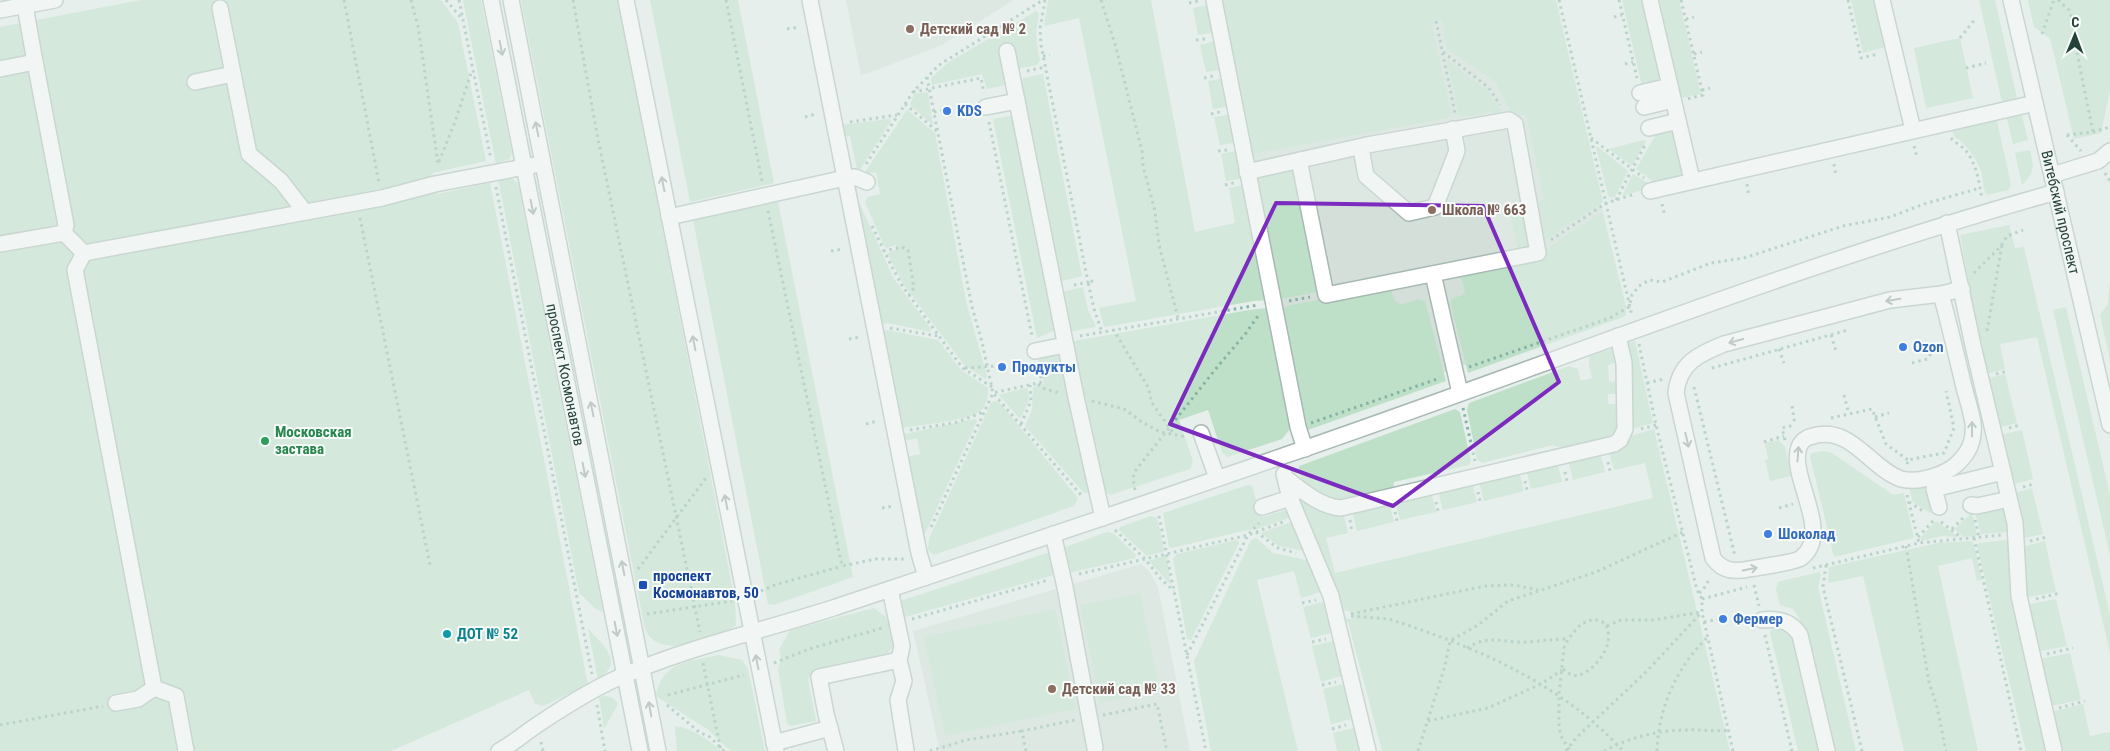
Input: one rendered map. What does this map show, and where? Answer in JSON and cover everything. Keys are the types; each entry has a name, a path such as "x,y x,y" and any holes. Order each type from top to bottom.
{"street":[{"path":"0,10 55,0"},
{"name":"проспект Космонавтов","path":"491,0 640,751"},
{"name":"проспект Космонавтов","path":"511,0 658,751"},
{"path":"626,0 775,747 830,728"},
{"path":"810,0 834,124 856,179 875,329 926,577"},
{"path":"1214,0 1298,427 1305,449"},
{"path":"1650,0 1692,180"},
{"path":"1882,0 1913,130"},
{"name":"Витебский проспект","path":"2011,0 2110,425"},
{"path":"25,6 66,225 64,234"},
{"path":"220,8 249,154 281,181 305,212"},
{"path":"1007,51 1076,397 1103,518"},
{"path":"0,69 35,62"},
{"path":"195,82 233,74"},
{"path":"1642,100 1672,96"},
{"path":"986,107 1017,101"},
{"path":"1654,190 2035,103"},
{"path":"1247,172 1299,160 1455,129 1509,120 1515,124 1538,253 1326,295 1299,160"},
{"path":"1649,128 1678,121"},
{"path":"1361,148 1366,176 1410,212 1435,207 1457,152 1455,129"},
{"path":"2052,176 2098,162 2110,151"},
{"path":"84,253 382,198 435,184 543,164"},
{"path":"669,217 765,195 856,179"},
{"path":"499,751 538,724 625,674 1155,501 1305,449 1635,329 1947,223 2056,192"},
{"path":"1947,223 1974,350 2015,523 2017,572 2021,603 2054,751"},
{"path":"0,244 64,234"},
{"path":"64,234 84,253"},
{"path":"84,253 75,270 154,688"},
{"path":"1433,274 1460,393"},
{"path":"1941,294 1973,424 1970,448 1961,462 1951,470 1929,478 1904,479 1872,460 1845,439 1826,434 1807,437 1799,445 1796,456 1812,525 1813,538 1809,549 1799,559 1736,572 1721,566 1713,558 1676,392 1677,381 1686,367 1702,354 1724,344 1890,300 1941,294 1961,285"},
{"path":"1262,507 1294,493 1333,508 1341,508 1614,444 1620,440 1625,429 1626,389 1624,363 1618,336"},
{"path":"1035,351 1065,342"},
{"path":"1202,436 1217,478"},
{"path":"1279,458 1294,493 1298,518 1331,596 1368,751"},
{"path":"1937,513 1934,488 2004,472"},
{"path":"1970,504 1977,506 2009,499"},
{"path":"1053,534 1095,748"},
{"path":"890,589 902,646 899,660 904,681 898,700 906,751"},
{"path":"1762,620 1787,621 1794,626 1800,635 1827,751"},
{"path":"836,751 819,677 899,660"},
{"path":"116,703 138,699 154,688"},
{"path":"154,688 176,696 186,751"}],"path":[{"path":"344,0 382,198"},
{"path":"411,0 418,26 438,164 455,122 472,69"},
{"path":"446,0 462,20"},
{"path":"459,0 592,692 605,751"},
{"path":"573,0 597,134 702,638"},
{"path":"726,0 842,566"},
{"path":"1044,0 1040,28 1043,56 1088,282 1094,310 1102,332"},
{"path":"856,179 913,92 927,77 948,58 1044,0"},
{"path":"1101,0 1115,44 1142,151 1143,166 1155,211 1160,246 1178,318"},
{"path":"1559,0 1629,307 1697,590 1702,599 1704,622 1733,751"},
{"path":"1619,0 1642,100"},
{"path":"1672,96 1703,95 1682,0"},
{"path":"1848,0 1861,58 1893,50"},
{"path":"2042,34 2054,0"},
{"path":"2058,0 2069,10 2073,21 2079,63 2093,132"},
{"path":"1614,16 1622,15"},
{"path":"1686,19 1694,17"},
{"path":"1845,19 1852,18"},
{"path":"1960,38 1976,18"},
{"path":"1436,20 1455,129"},
{"path":"1443,52 1489,88 1509,120"},
{"path":"1694,54 1702,52"},
{"path":"1853,54 1860,53"},
{"path":"1043,56 1050,55"},
{"path":"1625,64 1633,62"},
{"path":"1966,68 1986,63"},
{"path":"927,77 972,307 993,393 1087,502 1145,558 1161,579 1174,591"},
{"path":"913,92 981,78 1042,382 993,393"},
{"path":"1702,90 1710,88"},
{"path":"1051,94 1057,93"},
{"path":"905,104 937,131"},
{"path":"934,112 945,110"},
{"path":"834,124 897,115"},
{"path":"1947,123 1952,139 1965,150 1978,175 1984,212"},
{"path":"2067,135 2093,132 2110,127"},
{"path":"1616,200 1651,137 1649,128"},
{"path":"1058,131 1065,130"},
{"path":"1590,138 1632,169 1654,190"},
{"path":"990,157 996,155"},
{"path":"1066,170 1072,169"},
{"path":"1298,427 1610,318 1629,307 1632,295 1638,286 1649,280 1662,282 1711,263 1744,258 1843,226 1890,217 1924,204 1980,188"},
{"path":"1537,249 1606,203 1654,190"},
{"path":"1072,204 1079,203"},
{"path":"1000,205 1006,204"},
{"path":"345,205 361,218 430,565"},
{"path":"870,219 883,251 910,295 940,337 963,368 992,387"},
{"path":"1961,285 2002,245 2007,236 2023,230"},
{"path":"1080,240 1086,239"},
{"path":"1974,350 1986,334 1990,322 1994,284 2002,245"},
{"path":"883,251 902,247 908,250 914,288 910,295"},
{"path":"1009,254 1016,253"},
{"path":"1054,289 1093,281"},
{"path":"1275,304 1326,295"},
{"path":"1019,304 1026,303"},
{"path":"1065,342 1113,329 1264,305 1252,327 1135,471 1133,478 1137,506"},
{"path":"875,329 886,327 940,337"},
{"path":"1113,329 1148,387 1152,403 1175,435"},
{"path":"1706,370 1850,329"},
{"path":"1831,335 1836,351"},
{"path":"1912,363 1928,359 1937,348 1937,339"},
{"path":"1779,349 1784,363"},
{"path":"963,368 988,368 996,366"},
{"path":"1037,383 1045,389 1117,406 1152,428 1165,433 1202,436"},
{"path":"1693,384 1735,556 1721,566"},
{"path":"1021,424 1031,401 1030,385"},
{"path":"1904,479 1908,460 1944,453 1954,428 1946,386"},
{"path":"761,591 775,585 842,566 876,559 920,555 993,393"},
{"path":"1460,393 1479,475"},
{"path":"1844,395 1849,414"},
{"path":"1792,406 1795,425"},
{"path":"895,432 958,422 984,412"},
{"path":"1875,417 1889,413"},
{"path":"1764,442 1784,436"},
{"path":"637,569 704,479 720,470"},
{"path":"1155,501 1168,553 1206,751"},
{"path":"1909,502 1919,543"},
{"path":"1779,508 1799,503"},
{"path":"1918,537 1937,513"},
{"path":"772,663 808,649 1052,579 1248,535 1298,518"},
{"path":"1255,532 1278,548 1314,557"},
{"path":"1418,751 1445,666 1450,641 1478,625 1508,601 1596,572 1683,532"},
{"path":"1187,656 1248,535"},
{"path":"1808,570 1919,543 2016,535"},
{"path":"1974,538 2021,751"},
{"path":"1906,546 1929,682 1937,707 1946,751"},
{"path":"1826,565 1823,587 1832,616 1859,728 1862,751"},
{"path":"1977,582 1983,581"},
{"path":"1702,599 1763,583"},
{"path":"1539,590 1514,585 1485,586 1347,615 1367,619 1389,619 1450,641 1514,668 1559,695 1593,721 1624,751"},
{"path":"1754,585 1792,751"},
{"path":"2021,603 2060,594"},
{"path":"646,621 647,613 732,600"},
{"path":"1606,626 1621,620 1653,620 1702,612"},
{"path":"1563,669 1577,676 1585,674 1594,667 1605,650 1608,632 1606,626 1600,620 1594,619 1581,624 1568,639 1562,656 1563,669 1559,695 1559,727 1568,750 1593,721 1646,672 1702,612"},
{"path":"1985,618 1991,617"},
{"path":"1704,622 1720,619"},
{"path":"1657,751 1666,703 1678,676 1689,657 1708,637"},
{"path":"1466,648 1478,642 1495,639 1521,642 1568,639"},
{"path":"2033,657 2073,648"},
{"path":"1993,656 2000,654"},
{"path":"1764,662 1771,660"},
{"path":"703,663 722,750"},
{"path":"1428,721 1488,708 1541,684 1563,669"},
{"path":"668,695 744,676 743,670"},
{"path":"2000,691 2007,689"},
{"path":"2045,711 2085,701"},
{"path":"0,725 116,703"},
{"path":"930,751 966,740 1022,731 1157,704 1167,751"},
{"path":"667,705 699,732 710,737 722,750"},
{"path":"1776,711 1782,710"},
{"path":"2009,728 2016,726"},
{"path":"1604,751 1638,737 1659,733 1687,729 1713,732 1728,730"},
{"path":"1022,731 1026,751"}],"highlighted area":[{"path":"1276,203 1483,206 1559,382 1393,506 1170,424"}],"shaded area":[{"name":"Детский сад № 2","path":"846,0 1014,0 942,45 861,76"},
{"name":"Школа № 663","path":"1221,0 1552,0 1626,307 1304,423"},
{"name":"Детский сад № 33","path":"1141,564 1149,571 1158,587 1190,751 940,751 913,631"}],"green space":[{"path":"141,0 441,0 458,23 486,161 432,173 437,194 490,183 588,685 543,706 535,704 529,690 391,751 0,751 0,27"},
{"path":"463,0 481,0 512,154 509,159 496,164"},
{"path":"521,0 618,0 735,601 736,625 716,636 688,645 674,646 662,644 652,639 645,629"},
{"path":"650,0 738,0 774,183 690,202"},
{"path":"1151,0 1195,232 1235,223 1229,188 1248,184 1269,300 1104,327 1099,308 1136,301 1079,18 1044,26 1048,1"},
{"path":"1221,0 1556,0 1603,202 1539,244 1534,206 1544,199 1526,114 1513,116 1495,81 1447,49 1442,19 1431,22 1452,117 1252,154"},
{"path":"1622,0 1646,0 1664,81 1642,86"},
{"path":"1652,0 1679,0 1701,94 1675,99"},
{"path":"1851,0 1878,0 1889,46 1863,53"},
{"path":"1979,0 1995,0 2017,98 2002,102"},
{"path":"2028,0 2110,0 2110,90 2101,133 2074,139 2050,38 2034,27"},
{"path":"1212,4 1217,32 1198,35 1193,8"},
{"path":"1036,11 1039,14 1036,37 1040,60 1037,65 1015,69 1009,84 987,89 982,74 932,85 931,78 949,62"},
{"path":"1960,38 1973,98 1926,108 1914,48"},
{"path":"1219,40 1225,69 1206,72 1200,45"},
{"path":"1447,60 1487,90 1502,112 1501,114 1489,112 1459,117"},
{"path":"1043,74 1082,276 1058,282 1018,84 1024,78"},
{"path":"1227,78 1232,106 1213,109 1208,81"},
{"path":"927,92 933,125 910,105 914,94"},
{"path":"907,110 935,133 966,301 987,376 986,379 965,366 904,285 887,253 898,249 898,247 896,245 887,248 884,246 865,202 868,197 880,194 876,172 865,174 865,172"},
{"path":"2021,112 2028,140 2013,144 2006,115"},
{"path":"1233,114 1239,142 1220,145 1214,117"},
{"path":"1016,115 1058,329 1037,338 993,119"},
{"path":"1992,116 1997,121 2011,185 2008,190 1987,195 1976,160 1967,147 1954,136 1952,128"},
{"path":"889,119 891,121 859,171 857,170 850,136 842,137 841,125"},
{"path":"1676,125 1688,178 1659,186 1636,169 1654,138 1653,130"},
{"path":"1643,140 1646,141 1632,166 1609,149"},
{"path":"1596,147 1628,171 1615,197 1611,198 1608,196"},
{"path":"1240,150 1245,178 1226,181 1221,154"},
{"path":"2030,150 2032,169 2022,185 2015,153"},
{"path":"1291,168 1298,169 1319,292 1281,299 1277,296 1254,181 1257,176"},
{"path":"1633,174 1649,184 1646,189 1622,196"},
{"path":"511,177 518,184 603,612 596,609 579,593 498,178"},
{"path":"858,200 894,279 931,329 930,332 888,323 879,325 854,201"},
{"path":"778,202 853,577 774,605 768,604 693,220"},
{"path":"1528,208 1535,249 1518,252 1511,216"},
{"path":"1602,212 1626,307 1626,316 1468,373 1450,302 1453,298 1463,295 1465,291 1461,278 1465,272 1543,251"},
{"path":"2009,225 2015,248 2024,247 2110,615 2110,653 2037,337 2000,344 2005,369 1986,374 1960,235"},
{"path":"2110,282 2110,359 2100,315 2108,304"},
{"path":"1083,287 1088,310 1096,327 1067,332 1058,293"},
{"path":"1387,287 1391,290 1395,301 1400,305 1419,299 1425,301 1446,381 1308,430 1304,429 1281,312 1283,308"},
{"path":"2066,307 2110,495 2110,555 2053,310"},
{"path":"1266,308 1270,313 1290,429 1282,439 1227,457 1222,452 1208,410 1179,420 1193,461 1190,469 1110,495 1103,489 1070,345 1074,341"},
{"path":"887,330 938,340 961,370 988,388 984,407 979,412 964,418 901,428 881,332"},
{"path":"1635,341 1653,423 1628,430 1625,344"},
{"path":"1616,348 1619,361 1608,365 1609,382 1618,381 1618,394 1608,394 1608,404 1621,404 1617,433 1609,440 1563,449 1553,445 1482,463 1477,459 1467,410 1469,403 1569,366 1578,369 1581,381 1592,378 1589,356"},
{"path":"1063,349 1090,492 1084,493 1025,426 1032,410 1033,387 1044,384 1038,354"},
{"path":"2005,374 2017,423 1997,428 1985,379"},
{"path":"1025,388 1028,389 1029,400 1019,418 999,395"},
{"path":"994,401 1000,403 1078,498 1074,506 934,555 928,550 929,539 991,403"},
{"path":"1455,409 1460,412 1471,461 1469,465 1394,482 1393,488 1339,502 1319,495 1306,485 1302,479 1299,466"},
{"path":"975,419 977,421 923,538 906,457 920,454 917,438 903,441 900,435"},
{"path":"1654,429 1730,751 1382,751 1348,622 1342,621 1341,618 1352,619 1350,611 1339,610 1294,499 1302,494 1343,513 1348,533 1326,538 1335,573 1653,498 1645,463 1614,470 1608,448 1627,437"},
{"path":"2022,430 2033,479 2011,485 1999,435"},
{"path":"1779,440 1785,447 1791,476 1770,481 1765,460 1768,459 1765,443"},
{"path":"1824,451 1832,453 1893,495 1904,493 1914,538 1834,557 1810,456 1812,453"},
{"path":"1600,452 1605,472 1573,480 1568,460"},
{"path":"1557,462 1562,482 1531,489 1526,469"},
{"path":"1519,471 1524,491 1484,501 1479,481"},
{"path":"1472,482 1477,502 1443,510 1438,490"},
{"path":"1907,482 1931,483 1935,505 1930,513 1913,502"},
{"path":"1248,485 1252,486 1260,515 1263,517 1289,509 1292,517 1257,529 1172,548 1169,547 1163,513"},
{"path":"2032,488 2043,534 2019,539 2012,494"},
{"path":"1431,491 1436,512 1400,520 1395,500"},
{"path":"1389,502 1394,522 1357,531 1352,510"},
{"path":"2004,503 2009,532 1981,534 1974,509"},
{"path":"1972,512 1977,536 1963,537 1955,529"},
{"path":"1151,516 1157,518 1164,549 1163,552 1147,556 1119,530 1120,527"},
{"path":"1294,521 1308,552 1279,546 1261,533"},
{"path":"1936,521 1957,537 1942,536 1921,541 1921,537"},
{"path":"1107,532 1113,533 1136,555 1135,558 1068,573 1063,548"},
{"path":"1256,538 1273,553 1311,561 1324,591 1301,598 1294,571 1257,580 1298,751 1211,751 1194,661 1251,540"},
{"path":"1237,540 1239,543 1191,640 1187,639 1173,559 1177,554"},
{"path":"2006,540 2009,547 2010,575 2015,605 2048,751 2026,751 1977,546 1979,543"},
{"path":"1971,541 1974,544 1982,580 1977,581 1972,558 1938,566 1978,751 1904,751 1863,576 1828,583 1829,567 1938,543"},
{"path":"2045,541 2056,592 2023,598 2021,547"},
{"path":"1050,552 1058,571 1054,575 905,617 900,614 900,601"},
{"path":"1165,555 1167,557 1171,585 1149,561"},
{"path":"1819,572 1821,575 1818,587 1856,751 1830,751 1800,620 1793,609 1780,605 1776,589 1778,582"},
{"path":"1140,593 1160,691 1100,703 1080,605"},
{"path":"2056,599 2067,646 2036,652 2025,605"},
{"path":"1327,601 1334,632 1311,638 1303,607"},
{"path":"874,608 890,620 894,645 888,653 815,669 808,679 816,721 790,726 787,723 778,669 781,659 779,650 790,630"},
{"path":"1055,609 1076,709 945,736 924,637"},
{"path":"1787,627 1796,637 1822,751 1798,751 1770,632 1772,629"},
{"path":"588,628 605,648 611,660 606,673 598,680"},
{"path":"1336,640 1345,675 1321,682 1312,646"},
{"path":"2070,653 2081,700 2050,706 2039,659"},
{"path":"719,655 742,660 748,669 765,751 731,751 707,729 656,696 659,684 671,669 687,662"},
{"path":"1347,683 1356,718 1331,724 1323,689"},
{"path":"607,696 613,698 618,704 604,729 599,697"},
{"path":"2083,704 2090,736 2110,732 2110,751 2059,751 2051,712"},
{"path":"675,726 688,729 700,735 721,751 677,751"},
{"path":"1358,727 1364,751 1337,751 1333,733"}],"place":[{"name":"Детский сад № 2","path":"910,29"},
{"name":"KDS","path":"947,111"},
{"name":"Школа № 663","path":"1432,210"},
{"name":"Ozon","path":"1903,347"},
{"name":"Продукты","path":"1002,367"},
{"name":"Московская застава","path":"265,441"},
{"name":"Шоколад","path":"1768,534"},
{"name":"проспект Космонавтов, 50","path":"643,585"},
{"name":"Фермер","path":"1723,619"},
{"name":"ДОТ № 52","path":"447,634"},
{"name":"Детский сад № 33","path":"1052,689"}]}
